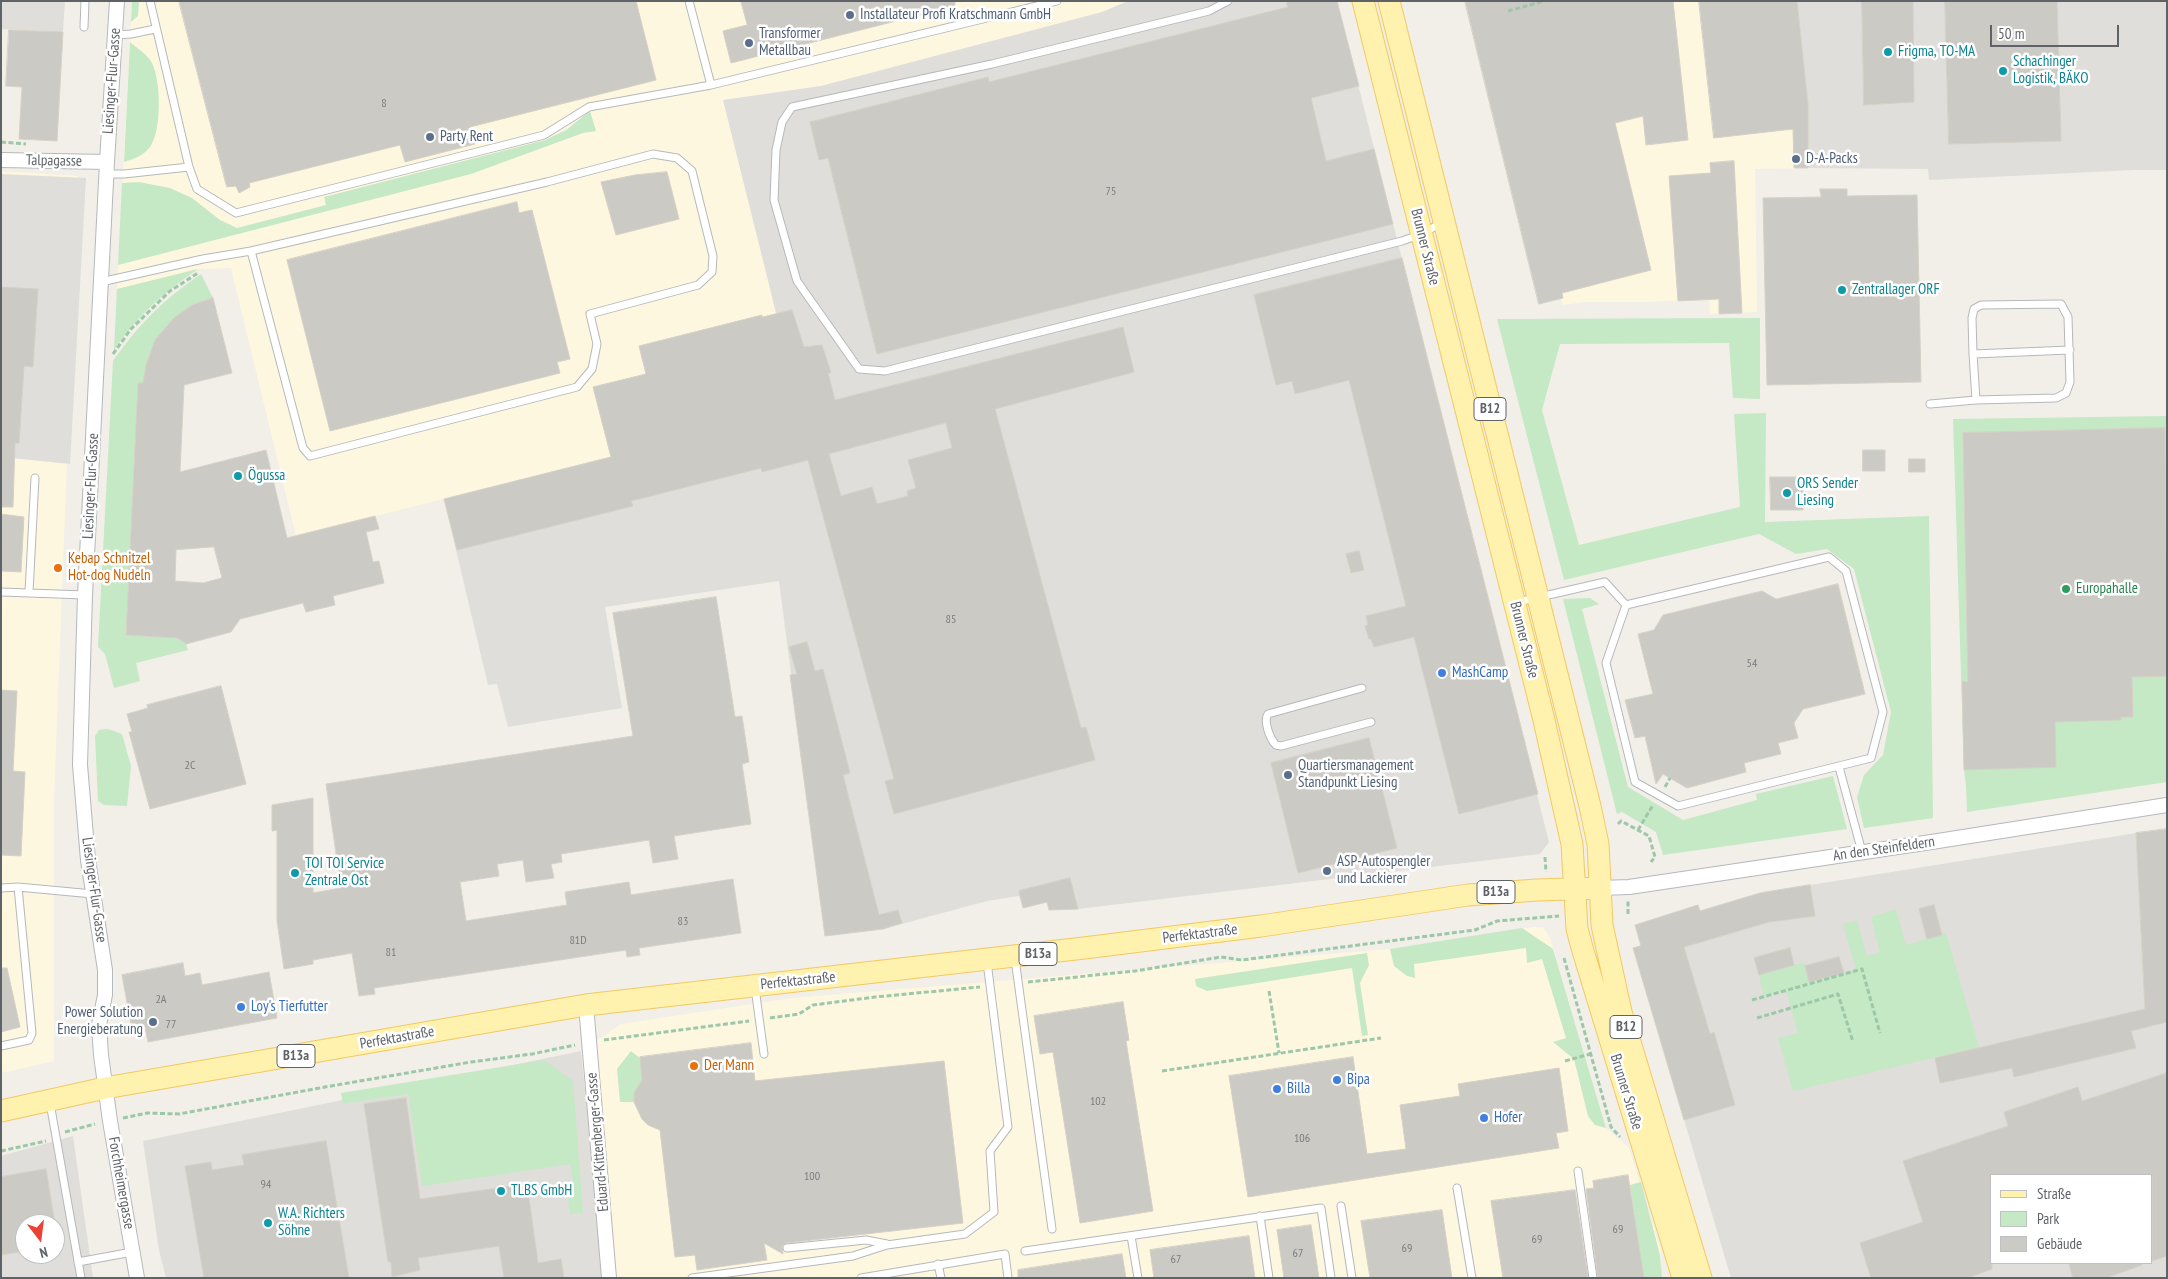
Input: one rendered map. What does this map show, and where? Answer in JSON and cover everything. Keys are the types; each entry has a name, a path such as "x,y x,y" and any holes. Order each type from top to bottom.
{"main road":[{"name":"Brunner Straße","path":"1363,1 1515,603 1572,844 1577,929 1683,1278"},
{"name":"Brunner Straße","path":"1389,1 1590,806 1598,844 1602,926 1621,1012 1701,1278"},
{"name":"Perfektastraße","path":"1,1111 105,1088 586,1005 987,960 1261,926 1468,896 1505,892 1600,888"}],"street":[{"name":"Liesinger-Flur-Gasse","path":"105,1088 98,1025 105,995 105,970 93,894 80,765 85,595 106,168 117,1"},
{"name":"Talpagasse","path":"1,160 106,168"},
{"name":"An den Steinfeldern","path":"1600,888 1629,887 2167,805"},
{"name":"Eduard-Kittenberger-Gasse","path":"586,1005 609,1278"},
{"name":"Forchheimergasse","path":"105,1088 137,1278"}],"lane":[{"path":"84,27 85,1"},
{"path":"150,1 155,29 189,167 197,189 236,213 544,135 589,106 711,85 1057,1"},
{"path":"689,1 711,85"},
{"path":"1228,1 1209,11 1020,57 792,107 782,122 776,150 774,200 797,280 859,369 885,370 1379,247 1422,234 1443,222"},
{"path":"114,35 155,29"},
{"path":"101,282 251,251 520,189 653,154 678,158 692,171 713,256 712,272 698,285 590,314 597,344 592,368 576,387 310,456 303,448 251,251"},
{"path":"106,168 124,174 189,167"},
{"path":"1930,404 1976,400 2056,398 2066,393 2070,382 2070,350 2068,317 2061,304 1981,305 1974,309 1972,318 1976,400"},
{"path":"1973,354 2070,350"},
{"path":"29,592 35,478"},
{"path":"1829,557 1846,571 1883,712 1871,758 1678,806 1635,782 1606,663 1626,605 1829,557"},
{"path":"1515,603 1605,582 1626,605"},
{"path":"1,592 85,595"},
{"path":"1362,688 1268,714 1266,720 1276,746 1371,722"},
{"path":"1839,767 1862,852"},
{"path":"1,1046 29,1040 32,1033 18,887"},
{"path":"1,888 18,887 93,894"},
{"path":"1014,956 1052,1229"},
{"path":"692,1278 853,1256 887,1244 965,1234 994,1212 990,1151 1008,1127 987,960"},
{"path":"755,986 764,1054"},
{"path":"50,1100 81,1278"},
{"path":"1578,1171 1593,1278"},
{"path":"1457,1188 1472,1278"},
{"path":"1341,1206 1352,1278"},
{"path":"1025,1251 1321,1208 1331,1278"},
{"path":"1260,1216 1269,1278"},
{"path":"1131,1236 1138,1278"},
{"path":"787,1248 866,1240 887,1244"},
{"path":"78,1262 132,1252"},
{"path":"861,1278 1005,1254 1008,1278"},
{"path":"938,1264 941,1278"}],"path":[{"path":"1508,11 1544,1"},
{"path":"110,356 131,328 170,291 200,271 204,260"},
{"path":"1638,830 1655,802"},
{"path":"1618,824 1621,820 1649,836 1655,857 1651,862"},
{"path":"1018,983 1135,971 1221,957 1242,960 1475,930 1497,921 1560,916"},
{"path":"1752,1000 1862,969 1880,1033"},
{"path":"110,1121 147,1113 180,1114 471,1062 532,1054 590,1042 799,1014 813,1005 990,986"},
{"path":"1269,991 1279,1053"},
{"path":"1757,1018 1838,994 1853,1042"},
{"path":"1162,1071 1381,1038"},
{"path":"1565,1061 1590,1054"}],"shaded area":[{"path":"1,1 65,1 63,32 1,29"},
{"path":"132,1 1128,1 1102,12 821,86 723,100 800,409 296,536 231,268 198,269 117,289"},
{"path":"1128,1 1337,1 1549,842 1540,854 1078,909 1049,910 1047,902 1023,908 1019,896 987,901 883,929 825,936 779,581 605,607 622,708 508,727 497,684 488,685 444,499 800,409 723,100 821,86 1102,12"},
{"path":"1465,1 1797,1 1808,104 1808,168 1755,169 1757,312 1710,314 1709,299 1648,302 1585,302 1563,305 1561,298 1539,303"},
{"path":"1797,1 2167,1 2167,208 2166,170 1929,180 1928,169 1808,168 1808,103"},
{"path":"1,171 78,176 54,798 54,1061 1,1073"},
{"path":"1,174 86,178 70,464 1,457"},
{"path":"2136,833 2146,1027 2167,1022 2167,1278 1731,1278 1633,948 1641,945 1635,925 1698,905 1700,911 1760,893"},
{"path":"1543,927 1550,938 1606,1128 1629,1148 1661,1251 1661,1278 604,1278 581,1051 621,1024 792,998 1390,949"},
{"path":"581,1051 604,1278 166,1278 159,1250 143,1141"},
{"path":"73,1136 93,1278 1,1278 1,1156"}],"green space":[{"path":"132,1 139,1 138,16 131,22"},
{"path":"130,42 145,54 152,63 157,81 159,105 157,129 150,147 141,155 124,162"},
{"path":"590,111 596,131 583,133 471,174 118,265 122,183 139,182 170,188 192,198 220,220 237,228 326,205 324,197 545,140 566,130"},
{"path":"198,269 141,316 114,350 117,289"},
{"path":"201,274 213,298 192,305 155,340 146,365 143,383 138,384 126,635 179,638 186,644 188,650 136,663 140,681 114,688 105,654 98,647 113,361 153,313 175,293"},
{"path":"1760,318 1760,399 1733,398 1729,343 1560,344 1542,410 1579,545 1740,507 1734,414 1766,413 1765,522 1929,516 1933,818 1864,828 1857,797 1864,775 1883,755 1891,712 1854,569 1827,549 1796,554 1759,534 1564,580 1497,319"},
{"name":"Europahalle","path":"2167,416 2167,782 1967,812 1964,770 1953,419"},
{"path":"1590,598 1599,604 1582,609 1628,787 1683,820 1757,800 1756,794 1833,776 1847,829 1663,855 1656,832 1622,812 1617,814 1563,599"},
{"path":"108,729 122,734 131,766 127,806 104,805 98,801 95,736 99,730"},
{"path":"1896,909 1906,945 1946,933 1979,1047 1793,1091 1778,1038 1798,1033 1786,991 1764,997 1759,975 1804,962 1809,982 1856,969 1843,924 1857,920 1867,956 1880,952 1871,917"},
{"path":"1522,928 1553,949 1606,1128 1595,1125 1588,1116 1574,1059 1553,1042 1566,1038 1542,959 1527,963 1526,948 1414,964 1415,978 1407,976 1394,966 1390,949"},
{"path":"1367,953 1369,965 1360,983 1368,1035 1362,1036 1352,968 1207,991 1196,986 1195,979"},
{"path":"631,1051 641,1059 642,1080 634,1093 634,1102 620,1102 617,1069"},
{"path":"544,1060 573,1081 583,1213 570,1214 568,1196 574,1194 571,1164 422,1186 408,1094 343,1104 341,1093"},
{"path":"1641,1182 1660,1255 1662,1278 1644,1278 1630,1185"}],"building":[{"path":"179,1 636,1 656,80 470,127 475,144 405,162 400,145 249,183 250,187 239,193 236,186 227,187"},
{"path":"741,1 955,1 955,6 731,63 723,31 747,25"},
{"path":"1286,1 1337,1 1359,86 1311,98 1326,161 1374,149 1393,224 877,354 828,158 819,160 810,122 988,77 989,82 1288,7"},
{"path":"1465,1 1673,1 1688,140 1646,145 1643,116 1615,123 1651,270 1562,293 1563,298 1539,304"},
{"path":"1699,1 1797,1 1808,104 1808,168 1794,168 1793,129 1714,138"},
{"name":"Frigma, TO-MA","path":"1862,1 1913,1 1914,102 1864,105"},
{"name":"Schachinger Logistik, BÄKO","path":"1945,1 2057,1 2061,141 1949,144"},
{"path":"9,30 63,32 57,141 19,139 22,87 6,86"},
{"path":"1734,161 1742,313 1719,314 1719,299 1678,301 1669,176 1711,173 1710,163"},
{"path":"667,172 679,219 616,235 601,182 635,175"},
{"name":"Zentrallager ORF","path":"1820,189 1847,189 1847,196 1917,195 1921,382 1767,385 1763,198 1821,197"},
{"path":"517,202 519,213 532,210 570,359 557,362 560,373 330,431 287,260"},
{"path":"1402,258 1538,794 1459,814 1414,637 1374,647 1365,626 1368,625 1366,616 1406,606 1349,380 1295,394 1292,381 1276,385 1254,295"},
{"path":"1,287 38,289 33,367 24,366 19,443 15,443 13,507 1,507"},
{"name":"Ögussa","path":"213,298 232,373 184,385 180,472 266,450 287,538 375,516 379,529 366,532 373,562 379,561 384,583 333,596 335,605 306,612 303,603 240,619 231,632 186,644 178,638 126,635 138,383 143,383 146,365 155,340 174,318 192,305","holes":["214,547 222,578 203,583 175,581 176,550"]},
{"path":"792,310 804,347 822,345 831,373 828,373 835,400 1123,327 1134,372 995,409 1081,728 1086,727 1095,760 894,814 885,781 894,779 808,460 762,472 761,468 631,501 633,506 457,550 444,499 611,457 593,387 646,374 639,346 762,315 762,317","holes":["946,423 952,448 908,460 916,488 907,491 908,496 877,504 872,487 841,496 829,454"]},
{"name":"Europahalle","path":"2165,428 2167,676 2132,677 2133,717 2121,717 2121,720 2055,722 2056,767 1964,770 1962,681 1968,682 1963,433"},
{"path":"1863,450 1885,450 1885,471 1863,471"},
{"path":"1909,459 1925,459 1925,472 1909,472"},
{"name":"ORS Sender Liesing","path":"1770,477 1803,477 1803,510 1771,510"},
{"path":"1,514 24,517 21,572 1,571"},
{"path":"1359,551 1364,570 1351,573 1346,554"},
{"path":"1838,584 1865,694 1803,709 1794,723 1798,738 1778,743 1781,754 1744,763 1746,772 1687,788 1663,774 1656,784 1645,736 1635,738 1625,700 1653,694 1638,634 1654,630 1663,615 1762,591 1776,599"},
{"path":"716,597 735,717 742,716 749,762 742,764 751,824 674,836 678,859 653,863 649,840 561,854 562,862 551,864 554,878 526,882 523,860 497,864 499,876 460,882 466,921 567,905 565,892 629,882 631,895 733,879 741,933 639,948 640,955 627,957 626,950 374,988 375,994 359,996 352,953 313,960 313,964 284,969 277,921 277,830 272,831 272,805 313,798 313,893 341,888 326,784 633,736 613,613"},
{"path":"807,642 815,671 823,669 850,773 843,775 879,915 898,910 902,923 883,929 825,936 790,675 797,674 789,647"},
{"path":"221,686 246,784 150,809 129,732 132,732 127,714 148,708 147,705"},
{"path":"1,690 17,691 13,771 25,772 21,856 1,855"},
{"path":"1369,738 1397,848 1298,873 1271,763"},
{"path":"2167,829 2167,1022 2131,1031 2136,1048 2014,1077 2012,1068 1940,1083 1935,1058 2145,1009 2136,833"},
{"path":"1070,878 1078,909 1049,910 1047,902 1023,908 1019,891"},
{"path":"1810,885 1815,916 1769,922 1684,947 1710,1034 1714,1032 1735,1105 1684,1120 1633,948 1641,946 1635,925 1698,905 1700,911 1760,893"},
{"path":"1934,905 1942,935 1927,939 1919,909"},
{"path":"1790,948 1794,965 1759,975 1754,958"},
{"path":"1839,957 1844,973 1809,982 1805,966"},
{"path":"183,963 185,976 200,973 202,985 269,972 277,1018 148,1042 145,1027 132,1030 122,975"},
{"path":"1,968 7,968 20,1027 1,1032"},
{"path":"1123,1002 1129,1040 1126,1041 1153,1211 1080,1223 1053,1052 1040,1054 1034,1016"},
{"name":"Der Mann","path":"751,1043 755,1081 944,1061 963,1223 786,1243 782,1246 783,1254 764,1243 767,1260 697,1270 695,1255 675,1257 660,1130 648,1125 642,1119 634,1102 634,1093 642,1080 640,1057"},
{"path":"1353,1057 1367,1154 1406,1149 1400,1105 1460,1096 1458,1084 1559,1068 1568,1131 1556,1133 1559,1148 1248,1197 1229,1076"},
{"path":"2167,1073 2167,1256 2153,1261 2153,1174 1990,1174 1990,1264 1992,1264 1992,1269 1967,1278 1871,1278 1860,1243 1923,1222 1903,1161 2008,1126 2004,1112 2078,1087 2082,1101"},
{"name":"TLBS GmbH","path":"406,1098 420,1199 527,1184 538,1263 561,1259 564,1278 504,1278 499,1246 418,1258 420,1270 392,1277 391,1262 388,1262 364,1104"},
{"name":"W.A. Richters Söhne","path":"326,1141 349,1278 204,1278 185,1166 211,1162 212,1170 244,1165 242,1155"},
{"path":"46,1169 53,1214 15,1214 15,1253 1,1255 1,1177"},
{"path":"1628,1175 1644,1278 1598,1278 1586,1189 1594,1188 1593,1181"},
{"path":"1575,1190 1588,1278 1503,1278 1491,1201"},
{"path":"1442,1210 1452,1278 1370,1278 1361,1221"},
{"path":"1311,1225 1319,1278 1284,1278 1277,1230"},
{"path":"1249,1236 1255,1278 1154,1278 1150,1250"},
{"path":"1122,1254 1126,1278 1018,1278 1018,1270"},
{"path":"2069,1264 2142,1264 2106,1278 2073,1278"}],"place":[{"name":"Installateur Profi Kratschmann GmbH","path":"850,15"},
{"name":"Transformer Metallbau","path":"749,43"},
{"name":"Frigma, TO-MA","path":"1888,52"},
{"name":"Schachinger Logistik, BÄKO","path":"2003,71"},
{"name":"Party Rent","path":"430,137"},
{"name":"D-A-Packs","path":"1796,159"},
{"name":"Zentrallager ORF","path":"1842,290"},
{"name":"Ögussa","path":"238,476"},
{"name":"ORS Sender Liesing","path":"1787,493"},
{"name":"Kebap Schnitzel Hot-dog Nudeln","path":"58,568"},
{"name":"Europahalle","path":"2066,589"},
{"name":"MashCamp","path":"1442,673"},
{"name":"Quartiersmanagement Standpunkt Liesing","path":"1288,775"},
{"name":"ASP-Autospengler und Lackierer","path":"1327,871"},
{"name":"TOI TOI Service Zentrale Ost","path":"295,873"},
{"name":"Loy's Tierfutter","path":"241,1007"},
{"name":"Power Solution Energieberatung","path":"153,1022"},
{"name":"Der Mann","path":"694,1066"},
{"name":"Bipa","path":"1337,1080"},
{"name":"Billa","path":"1277,1089"},
{"name":"Hofer","path":"1484,1118"},
{"name":"TLBS GmbH","path":"501,1191"},
{"name":"W.A. Richters Söhne","path":"268,1223"}]}
